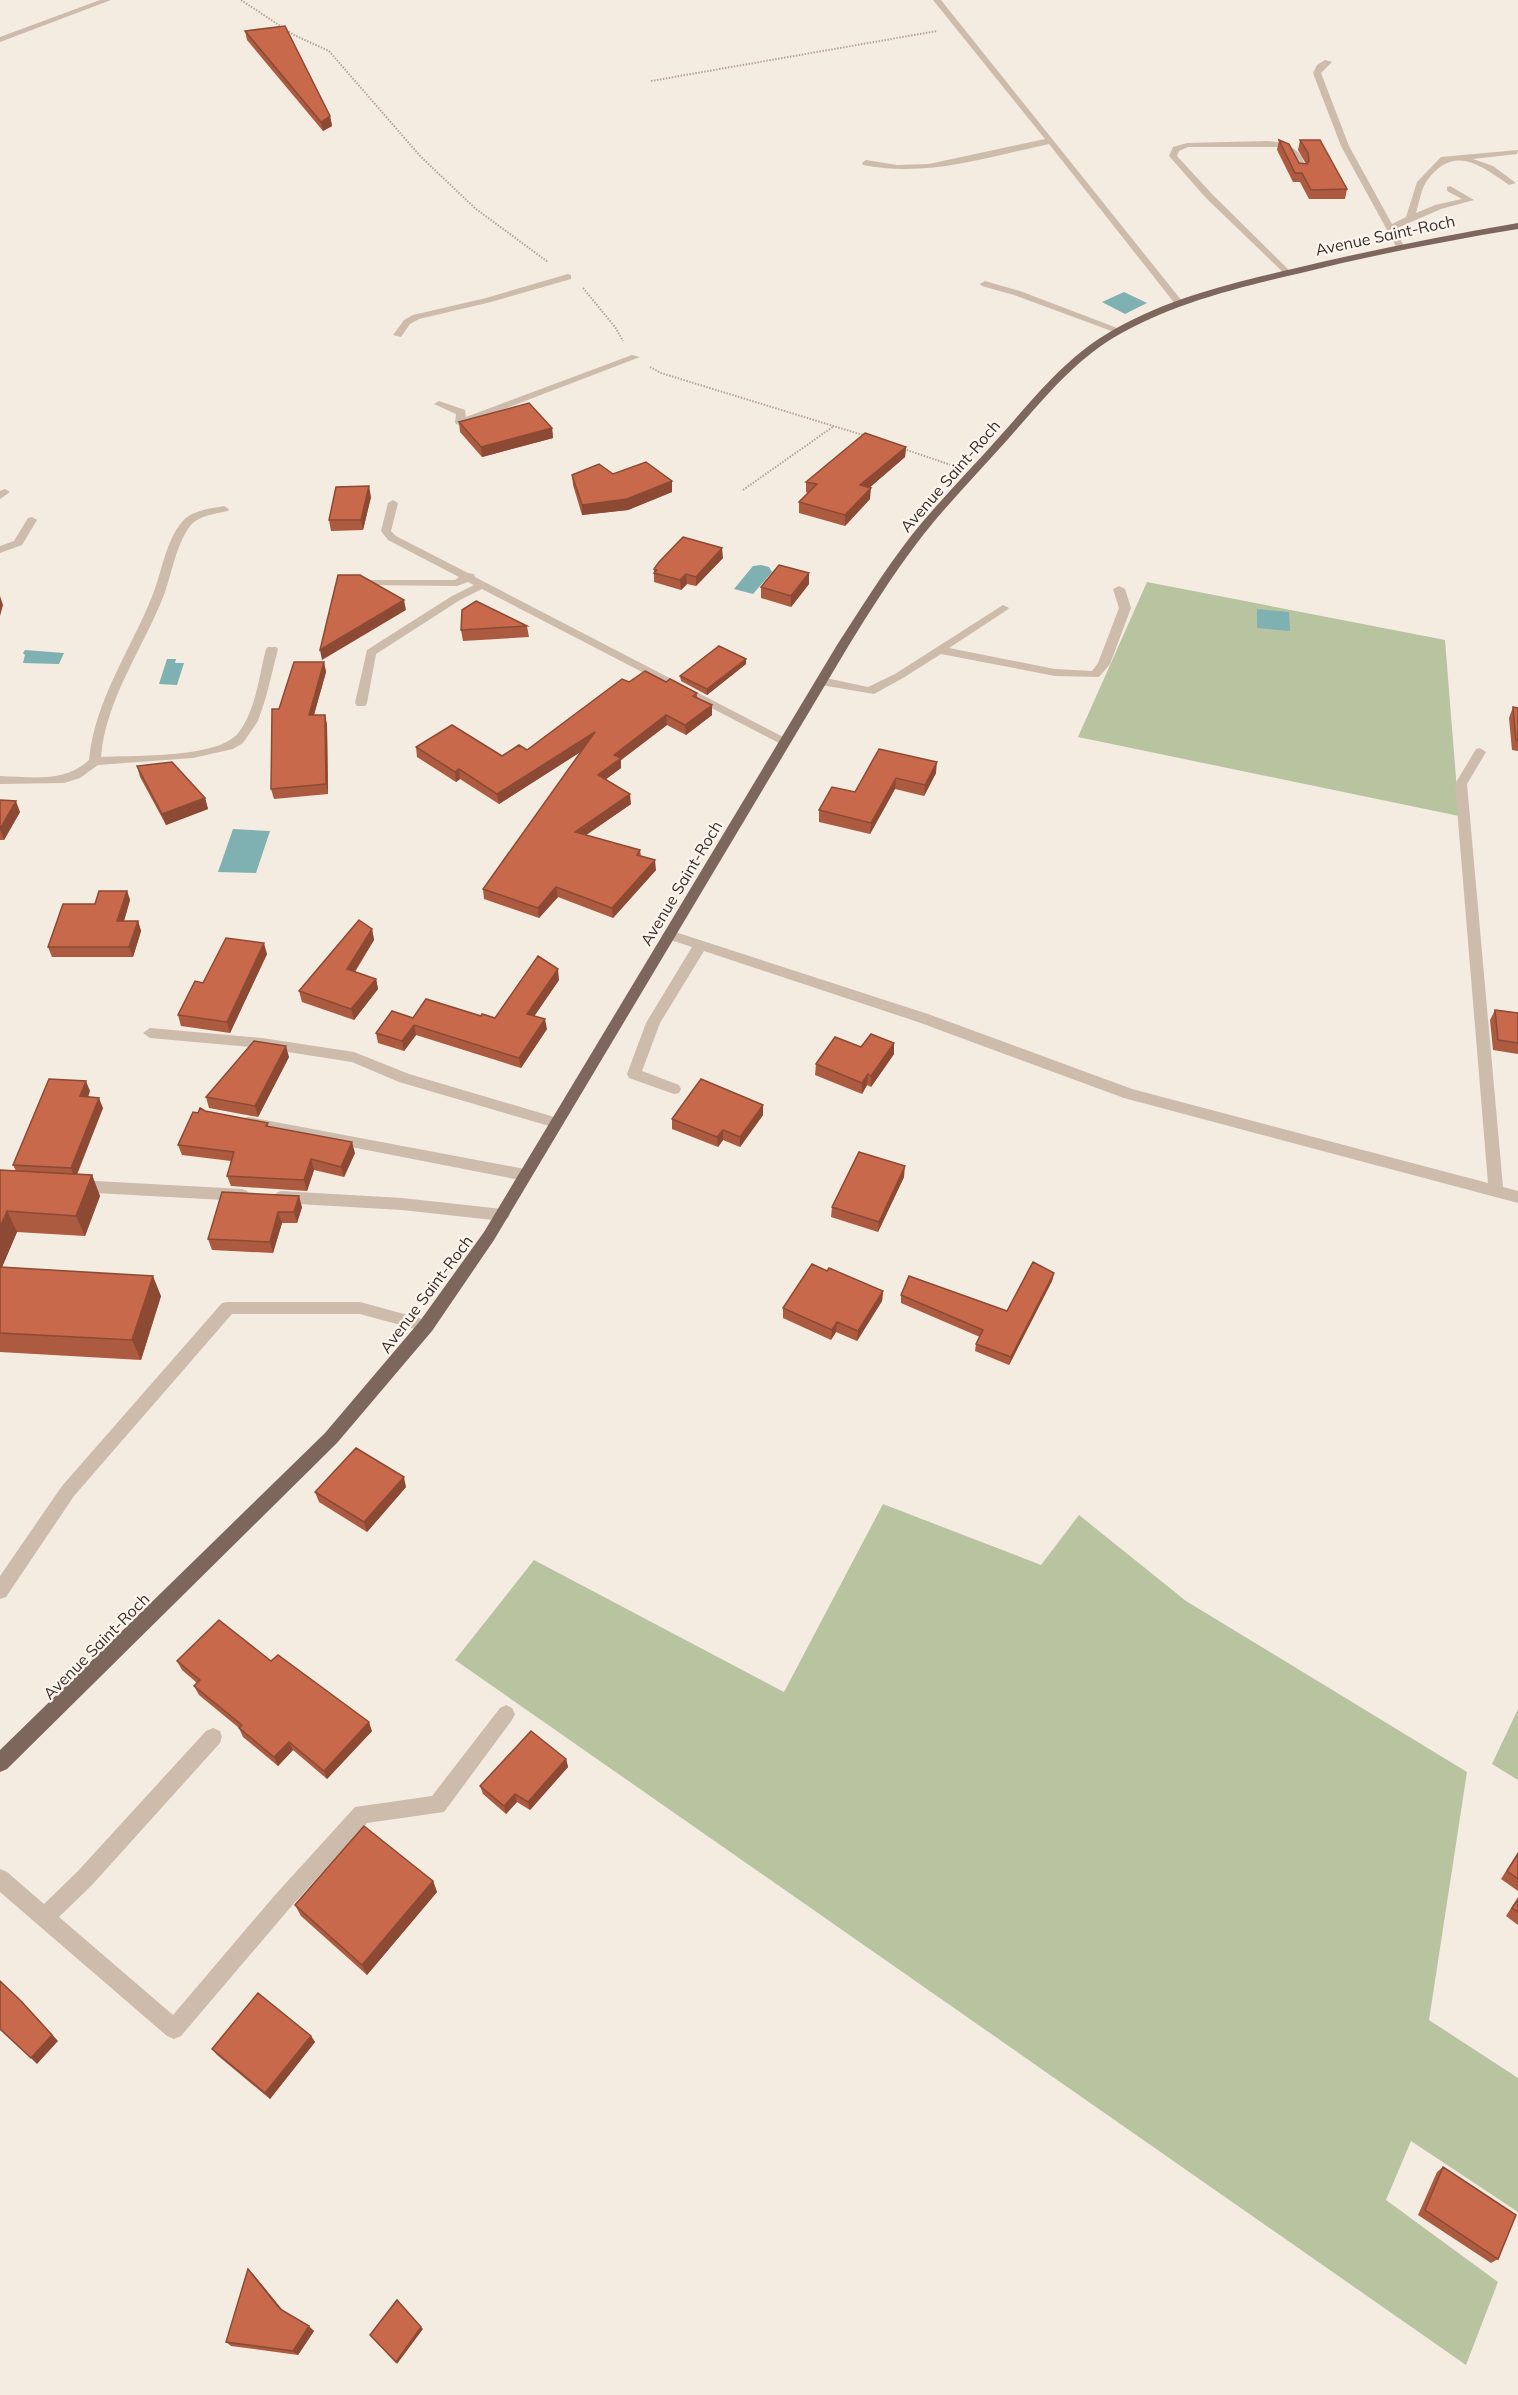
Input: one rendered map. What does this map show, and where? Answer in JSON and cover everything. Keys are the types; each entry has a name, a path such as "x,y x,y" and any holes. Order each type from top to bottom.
{"main road":[{"name":"Avenue Saint-Roch","path":"0,1763 331,1438 426,1326 502,1215 821,681 884,580 925,526 1051,386 1078,360 1120,331 1179,303 1287,273 1518,226"}],"street":[{"path":"0,40 106,0"},
{"path":"937,0 1179,303"},
{"path":"1328,62 1320,67 1317,73 1345,146 1401,248"},
{"path":"866,164 897,168 929,167 1050,141"},
{"path":"1287,273 1209,196 1173,156 1176,149 1186,145 1269,144 1286,146 1294,152 1302,169"},
{"path":"1410,218 1421,182 1444,159 1517,152"},
{"path":"1461,156 1490,168 1512,183"},
{"path":"1390,228 1438,207 1470,200 1450,189"},
{"path":"398,335 407,322 416,317 488,300 568,277"},
{"path":"985,284 1017,293 1120,331"},
{"path":"439,404 461,412 460,423 635,357"},
{"path":"393,503 386,531 392,538 470,576 785,741"},
{"path":"0,780 54,780 73,777 87,771 94,761 94,747 111,696 157,597 184,526 197,515 224,509"},
{"path":"0,550 18,543 32,520"},
{"path":"370,583 458,583 470,576"},
{"path":"361,703 371,652 456,598 484,584"},
{"path":"938,650 960,652 1050,673 1095,675 1104,664 1125,608 1119,589"},
{"path":"821,681 870,691 899,676 1004,608"},
{"path":"94,761 202,753 219,750 239,740 254,716 272,649"},
{"path":"1480,752 1461,784 1496,1191"},
{"path":"669,935 923,1018 1129,1094 1518,1197"},
{"path":"674,1089 634,1074 641,1048 673,988 701,945"},
{"path":"150,1033 262,1043 354,1056 404,1078 556,1123"},
{"path":"232,1119 525,1175"},
{"path":"59,1185 402,1204 502,1215"},
{"path":"0,1591 68,1491 228,1308 360,1308 426,1326"},
{"path":"0,1879 174,2029 282,1902 362,1814 437,1805 506,1714"},
{"path":"44,1917 85,1878 213,1737"}],"path":[{"path":"651,81 959,27"},
{"path":"743,490 834,426"}],"green space":[{"path":"1147,582 1445,640 1459,816 1078,737"},
{"path":"883,1504 1041,1565 1079,1515 1186,1601 1467,1772 1429,2020 1518,2078 1518,2212 1411,2141 1386,2200 1498,2282 1466,2365 455,1660 534,1560 784,1692"},
{"path":"1518,1709 1518,1780 1492,1764"}],"water":[{"path":"1124,292 1147,303 1125,314 1102,302"},
{"path":"753,566 769,567 772,572 753,594 734,589"},
{"path":"1257,609 1289,612 1290,631 1257,628"},
{"path":"25,650 64,653 59,664 23,663"},
{"path":"167,659 176,659 175,663 184,663 177,685 159,684"},
{"path":"233,829 270,831 256,873 218,872"}],"building":[{"path":"285,26 330,116 321,122 245,31"},
{"path":"1279,140 1289,144 1299,163 1307,164 1308,153 1300,140 1320,140 1347,189 1311,190 1302,173 1295,173"},
{"path":"529,403 552,428 481,447 459,422"},
{"path":"865,433 906,447 860,485 871,488 845,515 799,502 817,484 806,482"},
{"path":"646,462 672,481 627,499 582,505 572,475 599,464 613,474"},
{"path":"369,486 361,520 329,520 336,487"},
{"path":"683,537 722,548 696,577 686,574 680,580 654,573 659,562"},
{"path":"779,565 809,573 791,596 761,587"},
{"path":"338,575 360,575 404,600 320,650"},
{"path":"476,601 527,626 461,630 462,610"},
{"path":"719,646 746,659 707,689 680,676"},
{"path":"294,662 324,662 309,715 325,715 326,784 271,789 272,709 279,709"},
{"path":"645,671 666,682 670,679 697,693 693,696 712,705 685,725 666,715 614,755 621,758 598,775 630,794 575,832 640,850 637,855 655,860 612,908 556,887 538,908 483,889 595,732 497,794 459,769 455,772 416,747 452,725 502,756 519,745 527,750 622,679 629,682"},
{"path":"1513,707 1518,708 1518,740 1516,740"},
{"path":"879,749 937,762 925,785 896,778 871,823 819,810 832,787 855,792"},
{"path":"172,762 205,798 162,814 137,766"},
{"path":"0,800 16,801 0,829"},
{"path":"99,891 127,891 117,921 138,921 129,947 48,947 63,904 95,904"},
{"path":"359,920 372,929 347,969 376,979 351,1009 299,991"},
{"path":"226,938 264,943 227,1022 178,1015 195,981 203,983"},
{"path":"538,956 558,969 527,1014 545,1019 519,1058 414,1025 402,1041 376,1033 392,1011 413,1018 426,999 495,1018"},
{"path":"1495,1010 1518,1013 1518,1043 1498,1040"},
{"path":"871,1034 894,1043 871,1076 868,1074 862,1083 816,1064 835,1037 861,1047"},
{"path":"254,1041 286,1046 255,1106 206,1097"},
{"path":"49,1079 86,1081 80,1096 99,1098 71,1168 13,1165"},
{"path":"701,1079 763,1105 740,1137 723,1130 717,1137 672,1119"},
{"path":"200,1108 205,1111 268,1123 266,1126 352,1142 341,1167 311,1159 304,1180 227,1176 234,1152 178,1145 193,1112 198,1113"},
{"path":"859,1152 905,1166 879,1222 832,1207"},
{"path":"0,1170 92,1175 76,1216 7,1211 0,1227"},
{"path":"222,1192 299,1196 294,1212 278,1212 270,1242 208,1239"},
{"path":"1033,1262 1054,1273 1011,1357 976,1344 983,1330 901,1295 909,1276 1007,1311"},
{"path":"812,1264 827,1271 829,1268 883,1291 858,1331 837,1322 832,1330 783,1308"},
{"path":"0,1267 153,1276 132,1340 0,1333"},
{"path":"356,1448 404,1477 364,1522 315,1492"},
{"path":"219,1620 271,1661 278,1655 369,1722 324,1771 289,1742 274,1757 239,1728 242,1725 194,1686 200,1680 177,1661"},
{"path":"531,1731 566,1759 528,1802 515,1794 504,1806 480,1786"},
{"path":"364,1826 433,1881 362,1965 295,1905"},
{"path":"1518,1854 1518,1879 1507,1871"},
{"path":"1518,1900 1518,1912 1512,1908"},
{"path":"0,1981 52,2035 31,2058 0,2029"},
{"path":"258,1993 311,2036 265,2093 212,2049"},
{"path":"1443,2167 1516,2215 1498,2259 1425,2210"},
{"path":"248,2269 280,2309 309,2326 293,2351 226,2342"},
{"path":"397,2300 421,2327 396,2362 370,2335"}]}
